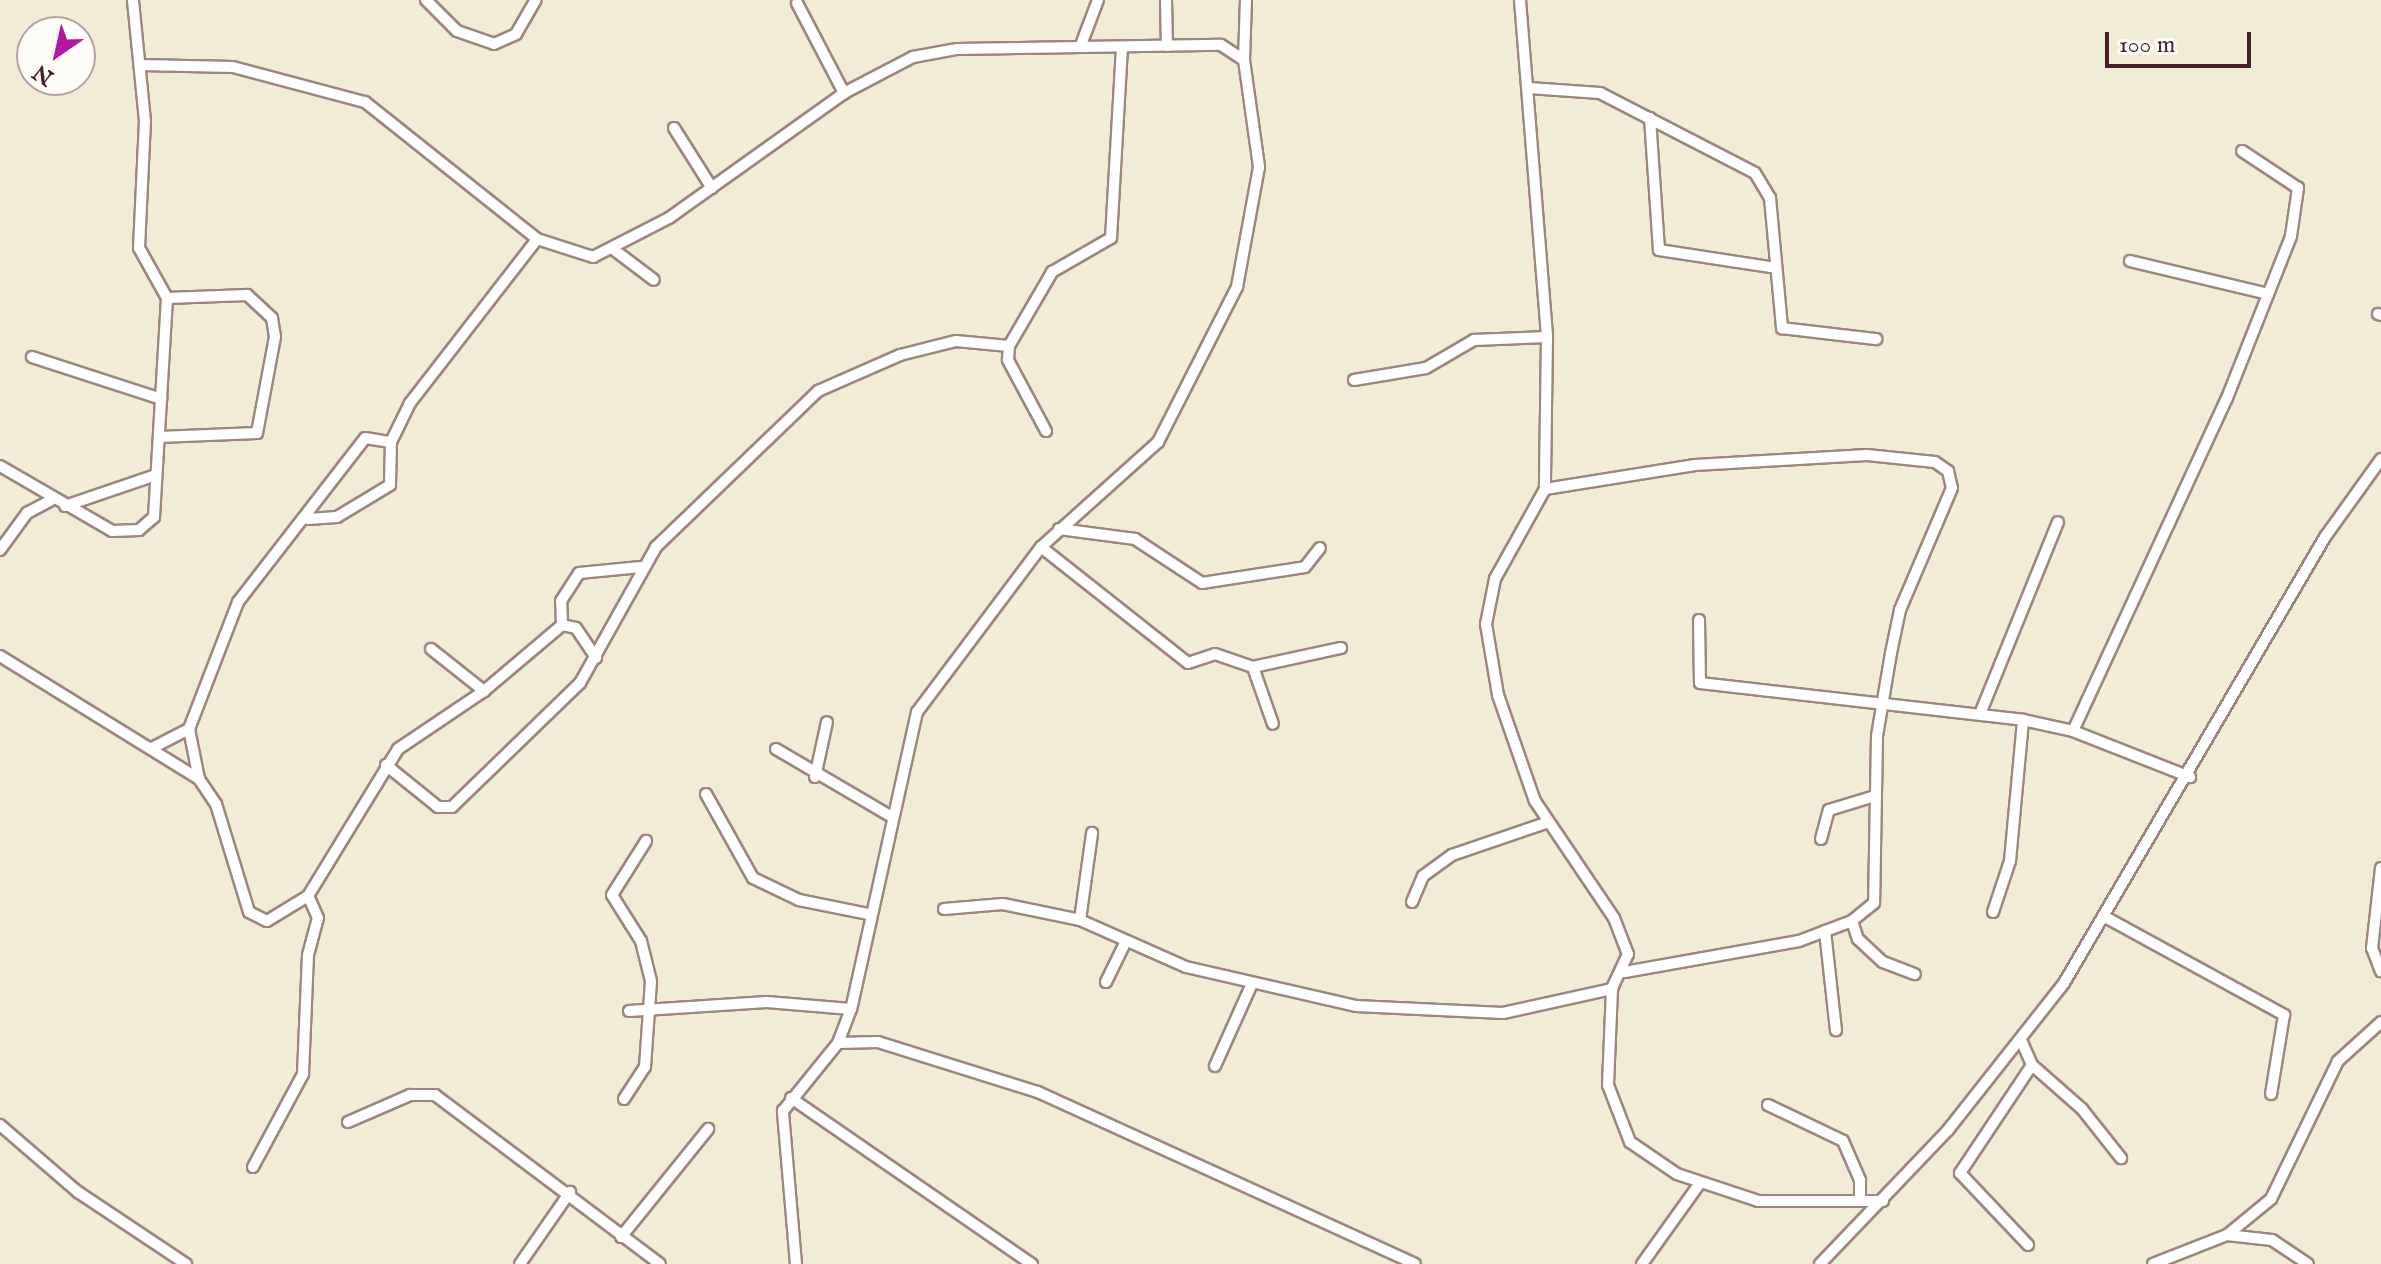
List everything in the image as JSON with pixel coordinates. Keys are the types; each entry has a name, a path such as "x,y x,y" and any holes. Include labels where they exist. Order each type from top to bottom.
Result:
{"street":[{"path":"0,466 51,500 112,531 139,530 154,517 167,298 139,248 141,65 133,0"},
{"path":"426,0 457,31 494,44 516,34 536,0"},
{"path":"1081,45 1098,0"},
{"path":"1166,0 1167,46"},
{"path":"796,1264 782,1115 791,1098 838,1043 851,1009 890,816 923,700 1041,547 1158,442 1237,287 1259,167 1244,60 1246,0"},
{"path":"1520,0 1547,337 1545,489 1495,579 1486,624 1511,739 1546,823 1614,918 1628,954 1625,972 1612,989 1608,1085 1622,1125 1640,1154 1700,1183 1758,1201 1883,1201"},
{"path":"797,3 844,93"},
{"path":"141,65 233,67 365,102 537,239 587,257 613,249 712,188 844,93 924,54 1081,45 1221,45 1244,60"},
{"path":"1046,431 1008,360 1009,346 1052,272 1111,238 1122,47"},
{"path":"1529,88 1590,90 1650,118 1761,178 1770,198 1780,324 1789,333 1876,339"},
{"path":"1650,118 1659,250 1776,268"},
{"path":"674,128 712,188"},
{"path":"2073,731 2291,236 2298,188 2242,151"},
{"path":"308,519 337,517 381,494 396,474 391,442 453,340 537,239"},
{"path":"613,249 654,280"},
{"path":"2130,261 2268,294"},
{"path":"159,437 257,433 275,337 272,318 247,295 167,298"},
{"path":"1354,380 1426,368 1486,337 1547,337"},
{"path":"386,765 449,809 560,708 596,658 641,567 692,508 818,391 900,355 956,341 1009,346"},
{"path":"32,357 161,399"},
{"path":"199,779 189,729 238,602 308,519 365,438 391,442"},
{"path":"1545,489 1716,462 1867,455 1935,462 1948,471 1952,488 1900,610 1882,701 1875,796 1878,890 1867,913 1825,931 1764,950 1625,972"},
{"path":"1820,1264 1883,1201 2021,1040 2107,918 2325,537 2381,459"},
{"path":"65,506 156,475"},
{"path":"0,550 27,513 51,500"},
{"path":"1980,714 2058,522"},
{"path":"1059,529 1135,539 1202,583 1305,567 1320,548"},
{"path":"1041,547 1183,661 1223,655 1253,667 1341,648"},
{"path":"562,625 561,601 579,573 641,567"},
{"path":"1699,620 1700,683 1882,701 2023,720 2073,731 2190,777"},
{"path":"562,625 576,628 596,658"},
{"path":"0,656 199,779 216,804 249,912 271,920 308,896 398,749 484,691 562,625"},
{"path":"431,649 484,691"},
{"path":"1253,667 1273,724"},
{"path":"1993,912 2010,861 2023,720"},
{"path":"815,777 827,722"},
{"path":"152,748 189,729"},
{"path":"776,749 815,777 890,816"},
{"path":"706,794 753,878 799,900 868,914"},
{"path":"1821,839 1829,810 1875,796"},
{"path":"1412,902 1423,876 1452,855 1546,823"},
{"path":"1080,920 1092,833"},
{"path":"624,1099 645,1067 651,1013 649,964 612,895 646,841"},
{"path":"2381,868 2372,948 2381,971"},
{"path":"253,1167 303,1074 308,955 318,918 308,896"},
{"path":"944,909 1003,904 1080,920 1125,943 1251,986 1356,1006 1489,1013 1612,989"},
{"path":"2107,918 2284,1015 2271,1094"},
{"path":"1852,921 1858,939 1883,962 1915,974"},
{"path":"1825,931 1836,1030"},
{"path":"1106,982 1125,943"},
{"path":"1215,1066 1251,986"},
{"path":"629,1011 651,1013 767,1002 851,1009"},
{"path":"2153,1264 2227,1235 2271,1199 2338,1061 2381,1022"},
{"path":"2021,1040 2032,1065 2082,1109 2121,1158"},
{"path":"838,1043 898,1045 1038,1092 1415,1264"},
{"path":"2028,1245 1960,1173 2032,1065"},
{"path":"348,1122 410,1095 435,1095 570,1192 621,1237 660,1264"},
{"path":"791,1098 1032,1264"},
{"path":"1768,1105 1843,1141 1860,1180 1860,1201"},
{"path":"0,1125 78,1192 186,1264"},
{"path":"621,1237 708,1129"},
{"path":"1642,1264 1700,1183"},
{"path":"520,1264 570,1192"},
{"path":"2227,1235 2272,1240 2308,1264"}]}
